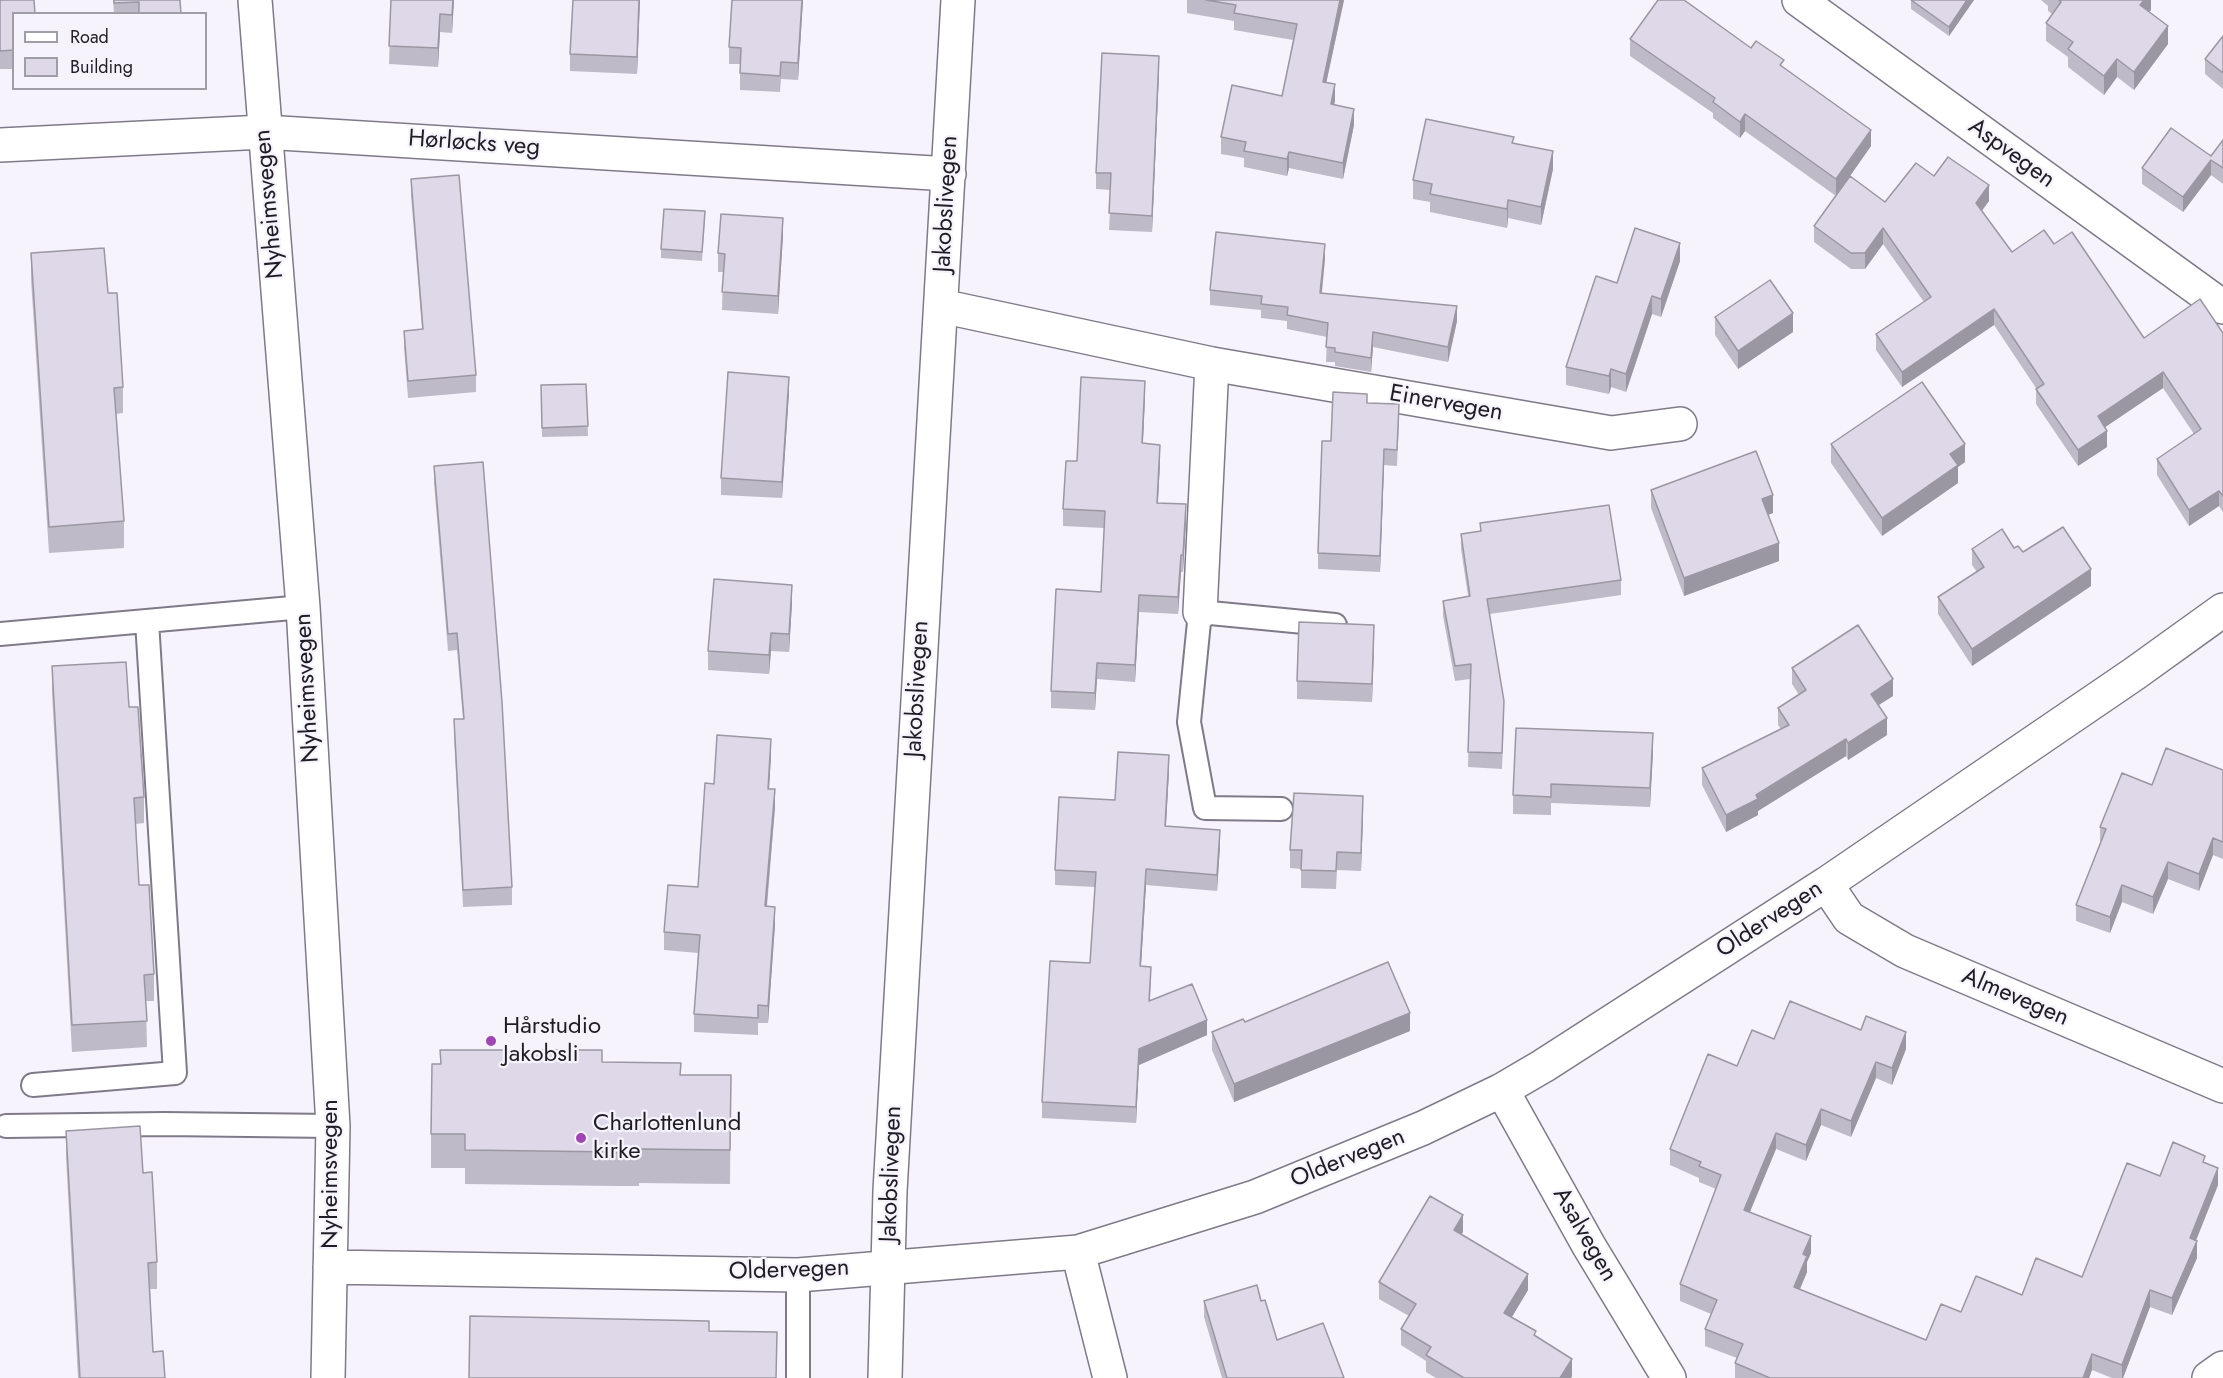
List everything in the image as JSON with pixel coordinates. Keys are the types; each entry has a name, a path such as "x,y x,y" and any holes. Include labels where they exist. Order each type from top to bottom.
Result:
{"street":[{"name":"Nyheimsvegen","path":"255,0 303,607 333,1126 328,1378"},
{"name":"Jakobslivegen","path":"885,1378 890,1179 958,0"},
{"name":"Aspvegen","path":"1799,0 2223,307"},
{"name":"Hørløcks veg","path":"0,145 264,132 949,174"},
{"name":"Einervegen","path":"941,306 1212,364 1611,433 1680,424"},
{"path":"1200,612 1212,364"},
{"name":"Oldervegen","path":"330,1267 798,1275 1078,1252 1255,1197 1423,1128 1502,1090 1826,884 2134,674 2223,610"},
{"name":"Almevegen","path":"1826,884 1849,918 1905,951 2223,1086"},
{"name":"Asalvegen","path":"1502,1090 1589,1246 1669,1378"},
{"path":"1078,1252 1110,1378"},
{"path":"2209,1378 2223,1368"}],"lane":[{"path":"0,634 303,607"},
{"path":"1281,809 1205,808 1189,722 1200,612 1343,625"},
{"path":"33,1085 175,1073 147,621"},
{"path":"6,1126 164,1124 333,1126"},
{"path":"798,1275 798,1378"}],"building":[{"path":"0,0 34,0 35,12 12,12 12,50 0,51"},
{"path":"114,0 180,0 181,12 139,12 139,2 114,3"},
{"path":"391,0 453,0 452,15 440,14 438,48 389,46"},
{"path":"573,0 639,0 637,57 570,54"},
{"path":"732,0 802,0 798,63 781,62 780,76 740,73 741,48 729,47"},
{"path":"1206,0 1340,0 1323,82 1335,84 1331,104 1354,109 1343,163 1289,152 1287,159 1244,151 1246,142 1221,137 1232,85 1282,96 1297,24 1234,13 1236,5"},
{"path":"1658,0 1684,0 1751,48 1756,41 1784,60 1780,65 1871,130 1836,179 1745,114 1740,122 1713,102 1715,98 1630,39"},
{"path":"1911,0 1967,0 1949,27"},
{"path":"2059,0 2144,0 2140,5 2168,26 2134,72 2117,59 2104,76 2068,49 2073,42 2046,23 2061,2"},
{"path":"2223,36 2223,73 2205,59"},
{"path":"1102,53 1159,56 1152,216 1109,213 1111,173 1096,173"},
{"path":"1426,119 1514,137 1512,143 1553,151 1541,207 1508,200 1507,209 1430,194 1432,184 1413,180"},
{"path":"2171,128 2211,156 2223,140 2223,168 2211,160 2183,197 2142,168"},
{"path":"1948,157 1989,185 1976,203 2012,252 2044,230 2054,244 2072,232 2144,338 2200,299 2223,333 2223,496 2219,491 2189,510 2157,459 2201,429 2163,372 2098,416 2107,431 2078,450 2036,389 2044,384 1994,309 1902,372 1876,334 1931,297 1883,228 1865,253 1851,253 1814,226 1850,176 1885,202 1916,163 1934,176"},
{"path":"459,175 476,375 408,381 404,331 423,329 411,179"},
{"path":"664,209 705,211 702,252 661,249"},
{"path":"721,214 783,218 778,296 722,292 725,254 718,253"},
{"path":"1635,228 1680,243 1661,299 1652,296 1626,374 1611,369 1609,376 1566,367 1596,276 1617,283"},
{"path":"1216,232 1325,244 1320,293 1457,306 1448,347 1373,332 1371,358 1335,352 1335,348 1326,347 1328,323 1287,315 1288,307 1261,304 1262,296 1210,290"},
{"path":"104,248 108,293 117,293 123,387 114,388 124,521 49,527 31,253"},
{"path":"1770,280 1793,313 1738,351 1715,317"},
{"path":"728,372 789,377 782,482 721,478"},
{"path":"1081,377 1145,381 1142,443 1160,445 1157,503 1186,504 1178,597 1139,595 1135,665 1097,663 1095,693 1051,691 1056,589 1101,592 1105,511 1063,509 1066,461 1077,461"},
{"path":"1922,382 1965,444 1950,454 1958,465 1882,518 1831,444"},
{"path":"586,384 588,426 542,428 541,385"},
{"path":"1333,392 1367,394 1367,403 1399,404 1397,450 1384,449 1380,556 1318,553 1322,441 1331,441"},
{"path":"1756,451 1773,495 1762,499 1779,543 1684,578 1651,490"},
{"path":"483,462 502,702 512,887 463,890 454,719 464,719 457,633 448,634 434,466"},
{"path":"1609,505 1621,580 1487,599 1504,701 1502,753 1468,752 1471,664 1455,666 1443,601 1470,596 1461,534 1481,531 1480,523"},
{"path":"2063,527 2091,569 1972,649 1938,597 1984,567 1972,549 2002,529 2014,548 2018,546 2023,552"},
{"path":"714,579 792,585 789,634 771,633 769,655 708,651"},
{"path":"1299,622 1374,625 1372,684 1297,681"},
{"path":"1858,625 1893,679 1871,694 1887,718 1848,743 1846,739 1756,795 1758,799 1726,815 1702,768 1789,725 1778,708 1806,690 1792,668"},
{"path":"126,662 129,707 138,707 144,797 134,798 139,885 149,885 154,974 144,975 147,1021 72,1025 52,666"},
{"path":"1516,728 1653,733 1650,788 1551,784 1551,797 1513,795"},
{"path":"717,735 771,739 768,789 775,789 765,906 775,907 768,1006 758,1005 758,1018 694,1014 700,935 664,932 668,885 698,887 705,783 714,784"},
{"path":"2166,748 2223,770 2223,842 2213,838 2199,874 2168,862 2153,897 2122,885 2110,917 2076,905 2106,829 2100,827 2122,773 2152,785"},
{"path":"1118,752 1169,755 1165,826 1220,830 1217,875 1146,869 1140,966 1151,967 1149,1001 1192,984 1207,1020 1139,1049 1136,1107 1042,1102 1050,961 1090,963 1096,872 1055,870 1059,797 1115,800"},
{"path":"1294,793 1363,796 1361,853 1337,852 1336,871 1301,870 1302,850 1290,850"},
{"path":"1388,962 1410,1013 1234,1084 1212,1032 1243,1019 1245,1022"},
{"path":"1790,1001 1861,1030 1866,1016 1906,1032 1892,1068 1876,1062 1851,1121 1821,1109 1806,1145 1776,1133 1744,1210 1811,1236 1803,1254 1807,1256 1794,1287 1926,1340 1941,1304 1961,1312 1976,1276 2022,1295 2036,1258 2082,1277 2127,1163 2160,1176 2173,1142 2205,1156 2203,1162 2218,1168 2190,1238 2197,1241 2172,1298 2150,1290 2122,1365 2092,1354 2083,1378 1770,1378 1735,1363 1743,1344 1705,1329 1717,1300 1680,1284 1721,1175 1699,1166 1701,1162 1670,1149 1708,1054 1737,1066 1752,1030 1774,1039"},
{"name":"Charlottenlund kirke","path":"440,1050 602,1050 602,1062 681,1063 680,1075 731,1075 730,1150 639,1149 639,1152 616,1152 465,1150 465,1134 431,1134 432,1064 441,1064"},
{"path":"140,1126 143,1173 152,1172 157,1262 148,1263 153,1352 163,1351 165,1378 80,1378 66,1131"},
{"path":"1430,1196 1463,1215 1454,1230 1528,1274 1504,1313 1536,1331 1534,1335 1572,1359 1560,1378 1464,1378 1426,1355 1431,1347 1401,1329 1416,1304 1379,1282"},
{"path":"1257,1285 1261,1301 1265,1300 1277,1340 1323,1323 1344,1378 1227,1378 1204,1301"},
{"path":"470,1316 709,1321 709,1331 777,1332 776,1378 469,1378"}],"place":[{"name":"Hårstudio Jakobsli","path":"491,1041"},
{"name":"Charlottenlund kirke","path":"581,1138"}]}
